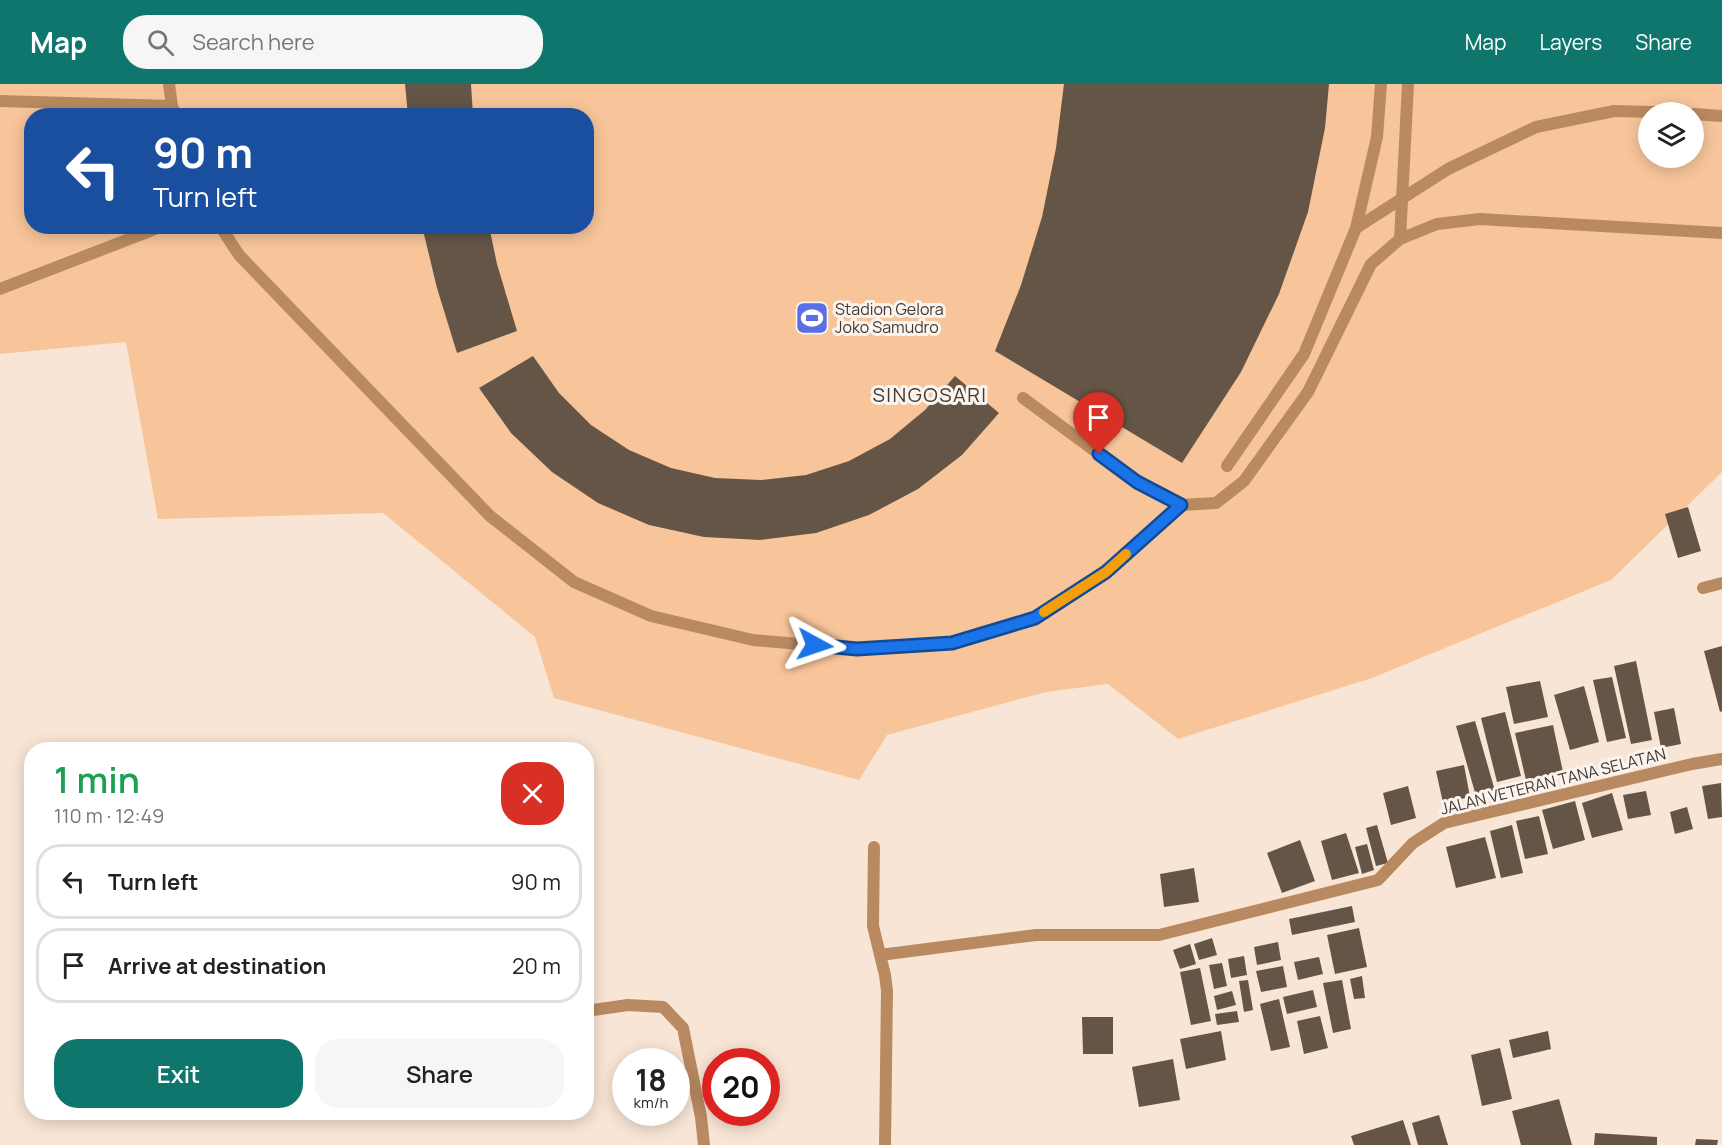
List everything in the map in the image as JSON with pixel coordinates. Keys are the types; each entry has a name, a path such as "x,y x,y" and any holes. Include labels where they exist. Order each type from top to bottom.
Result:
{"street":[{"path":"170,84 174,108"},
{"path":"1227,466 1304,354 1356,228 1377,137 1381,84"},
{"path":"1400,239 1408,84"},
{"path":"0,101 122,108"},
{"path":"1356,228 1448,169 1536,127 1614,111 1638,112"},
{"path":"1704,115 1722,116"},
{"path":"1023,398 1137,482 1181,505 1216,503 1244,481 1308,392 1371,264 1400,239 1437,224 1480,219 1722,233"},
{"path":"0,290 143,234"},
{"path":"225,234 239,255 490,516 574,582 651,616 753,640 857,649 952,643 1035,618 1106,572 1181,505"},
{"path":"1703,588 1722,583"},
{"name":"JALAN VETERAN TANA SELATAN","path":"880,955 1036,935 1159,935 1378,880 1413,843 1444,823 1692,764 1722,759"},
{"path":"874,847 873,926 885,975 887,1002 885,1145"},
{"path":"594,1010 628,1005 663,1007 682,1028 701,1117 704,1145"}],"shaded area":[{"path":"0,84 1722,84 1722,472 1611,580 1372,678 1178,739 1108,684 1046,692 887,735 859,780 554,698 535,637 383,513 158,519 126,342 0,354"}],"building":[{"path":"405,84 471,84 472,108 407,108"},
{"path":"1064,84 1329,84 1325,128 1308,212 1279,294 1241,372 1182,463 995,351 1021,285 1042,217 1056,148"},
{"path":"424,234 491,234 517,331 457,353 437,288"},
{"path":"533,356 559,393 591,425 629,450 671,468 715,478 761,480 806,475 849,461 890,439 925,410 955,376 999,413 962,455 918,489 869,515 816,533 760,540 704,537 649,525 598,503 552,472 511,433 479,388"},
{"path":"1688,507 1701,551 1678,558 1665,514"},
{"path":"1722,646 1722,711 1720,712 1704,651"},
{"path":"1636,661 1652,740 1631,744 1614,666"},
{"path":"1612,677 1626,738 1607,742 1593,680"},
{"path":"1540,681 1548,717 1514,724 1506,687"},
{"path":"1584,686 1599,742 1570,750 1554,695"},
{"path":"1674,708 1681,744 1661,748 1654,712"},
{"path":"1505,712 1521,776 1497,782 1481,718"},
{"path":"1475,721 1495,791 1476,796 1456,726"},
{"path":"1553,725 1563,772 1526,780 1515,733"},
{"path":"1464,765 1470,797 1443,803 1436,771"},
{"path":"1721,783 1722,817 1708,819 1702,786"},
{"path":"1408,786 1416,818 1391,825 1383,793"},
{"path":"1646,791 1651,815 1628,819 1623,795"},
{"path":"1612,793 1623,830 1592,838 1582,803"},
{"path":"1575,801 1585,840 1553,849 1542,810"},
{"path":"1687,807 1693,829 1675,834 1670,812"},
{"path":"1539,816 1548,854 1525,859 1516,821"},
{"path":"1377,825 1388,863 1376,866 1366,828"},
{"path":"1512,825 1523,873 1501,878 1490,831"},
{"path":"1346,833 1359,873 1332,880 1321,841"},
{"path":"1485,837 1496,878 1456,888 1446,847"},
{"path":"1300,840 1315,881 1282,893 1267,853"},
{"path":"1367,844 1374,870 1362,874 1355,847"},
{"path":"1194,868 1199,902 1164,907 1160,874"},
{"path":"1352,906 1355,922 1292,935 1289,919"},
{"path":"1359,928 1367,967 1335,974 1327,935"},
{"path":"1212,938 1217,955 1199,960 1194,944"},
{"path":"1278,942 1281,960 1257,965 1254,947"},
{"path":"1190,944 1196,964 1180,969 1173,950"},
{"path":"1244,956 1247,975 1231,978 1228,959"},
{"path":"1319,957 1323,974 1298,980 1294,962"},
{"path":"1222,963 1227,986 1214,989 1209,965"},
{"path":"1283,966 1287,987 1261,992 1256,971"},
{"path":"1200,968 1211,1021 1191,1025 1180,972"},
{"path":"1362,976 1365,998 1354,999 1350,979"},
{"path":"1248,980 1253,1010 1244,1012 1239,981"},
{"path":"1342,980 1351,1029 1333,1033 1323,983"},
{"path":"1313,990 1317,1007 1287,1014 1283,997"},
{"path":"1232,991 1236,1005 1217,1010 1214,996"},
{"path":"1279,999 1290,1047 1271,1051 1260,1004"},
{"path":"1237,1011 1239,1022 1217,1025 1215,1014"},
{"path":"1320,1016 1328,1048 1304,1054 1297,1021"},
{"path":"1082,1017 1113,1017 1113,1054 1083,1054"},
{"path":"1221,1031 1226,1060 1186,1069 1180,1039"},
{"path":"1548,1031 1551,1049 1513,1058 1509,1040"},
{"path":"1500,1048 1512,1099 1482,1106 1471,1055"},
{"path":"1173,1059 1180,1100 1139,1107 1132,1067"},
{"path":"1559,1099 1572,1145 1521,1145 1512,1111"},
{"path":"1439,1115 1448,1145 1418,1145 1412,1123"},
{"path":"1403,1120 1411,1145 1354,1145 1351,1136"},
{"path":"1595,1133 1657,1137 1657,1145 1594,1145"},
{"path":"1696,1139 1718,1140 1717,1145 1695,1145"}],"slow traffic":[{"path":"1044,612 1106,572 1126,554"}],"place":[{"name":"Stadion Gelora Joko Samudro","path":"812,318"}],"district":[{"name":"SINGOSARI","path":"930,394"}],"route":[{"path":"815,645 857,649 952,643 1035,618 1106,572 1181,505 1137,482 1099,454"}]}
